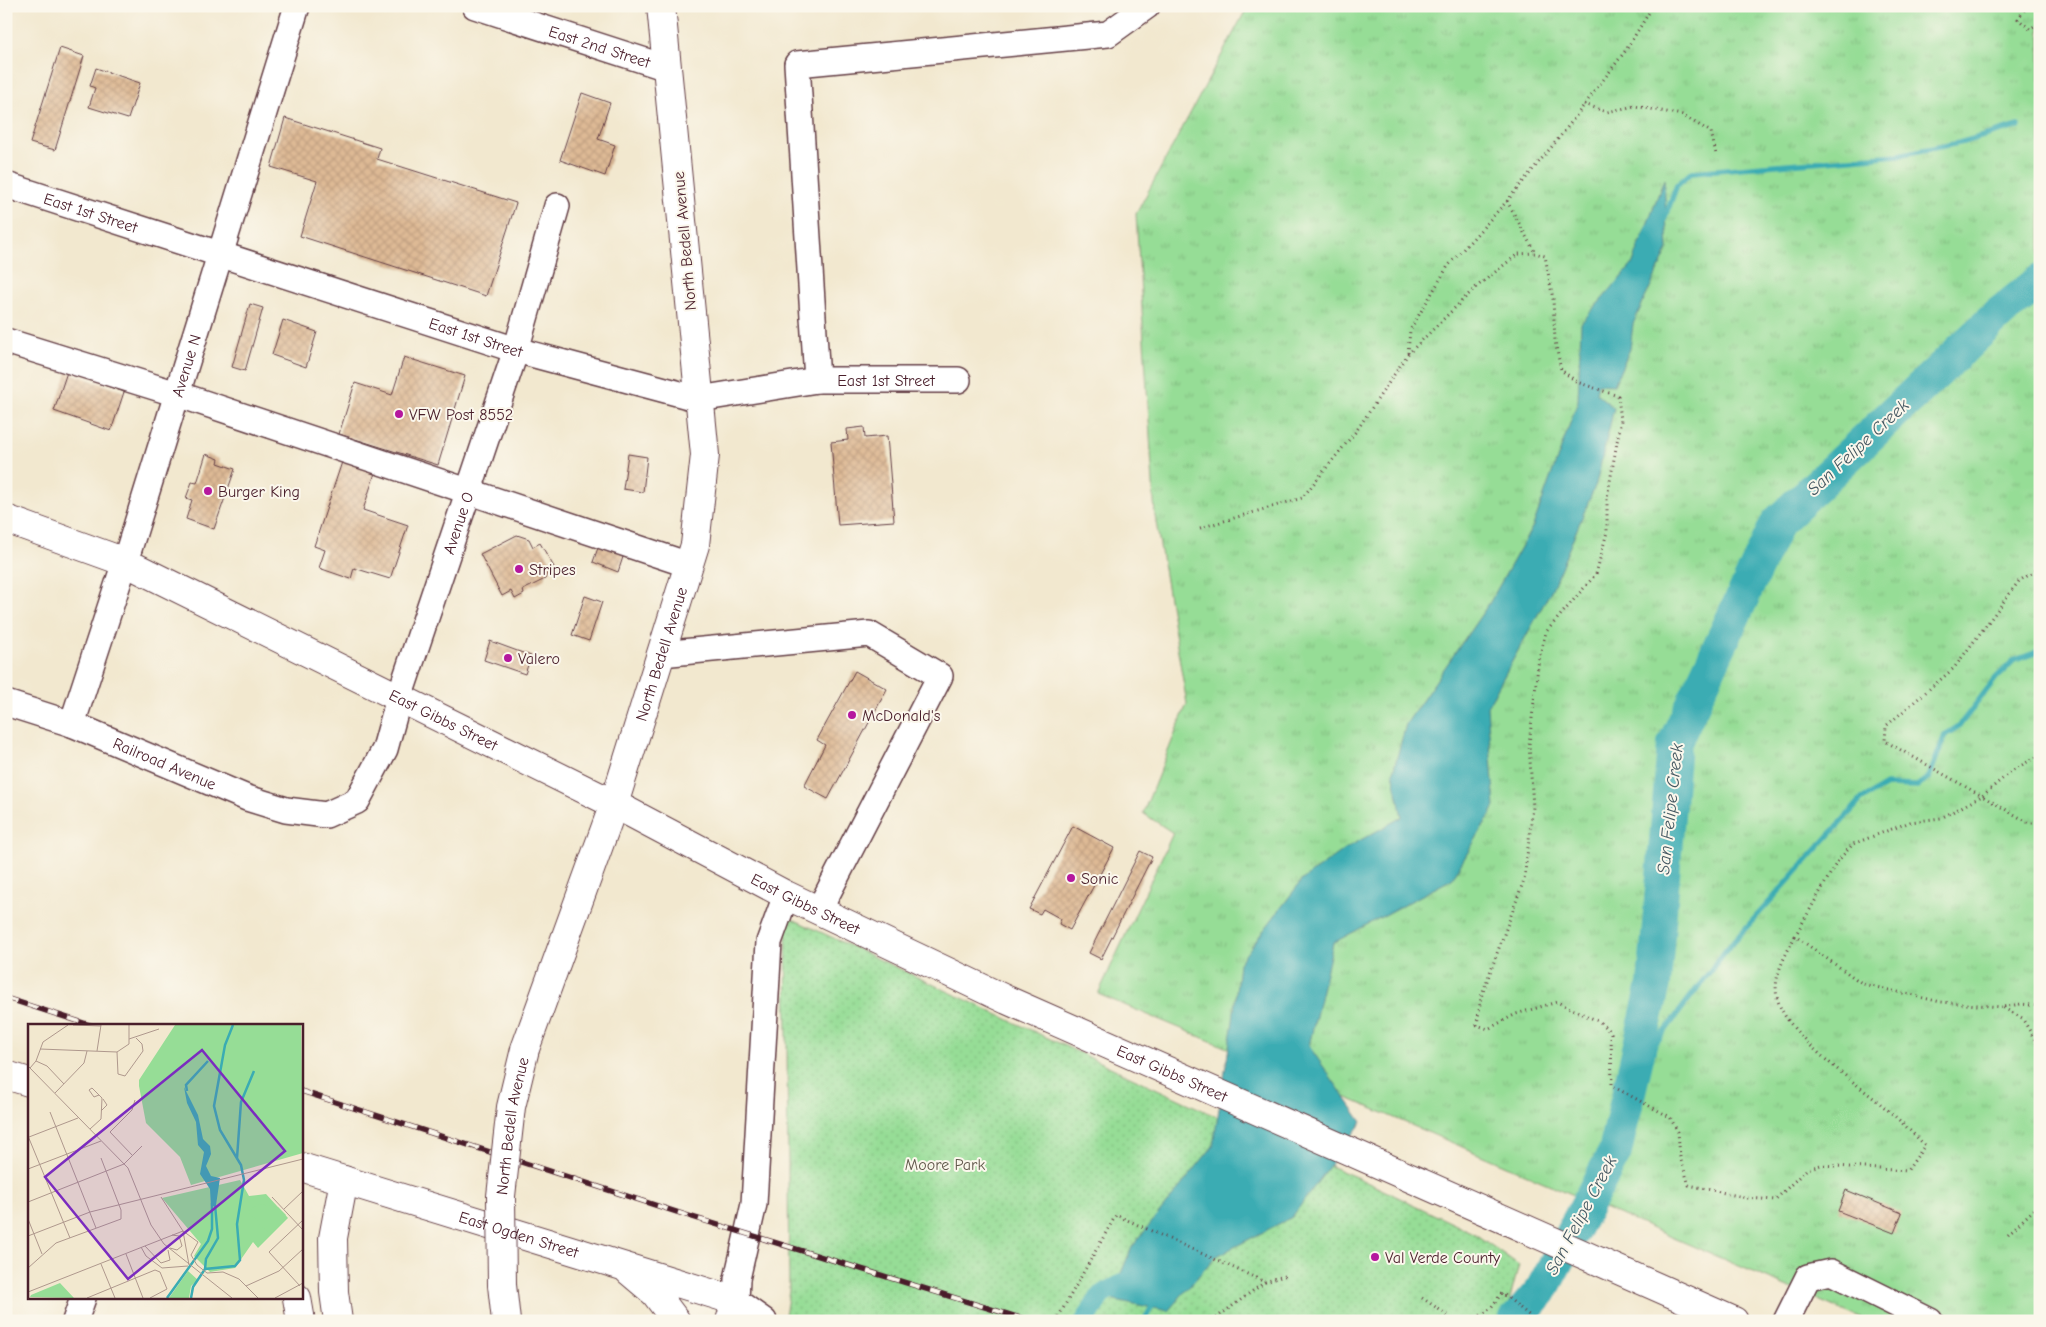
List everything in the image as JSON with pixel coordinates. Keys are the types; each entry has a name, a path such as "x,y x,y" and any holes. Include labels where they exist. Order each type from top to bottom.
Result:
{"main road":[{"name":"North Bedell Avenue","path":"506,1321 502,1285 501,1196 511,1107 524,1049 614,804 695,545 705,455 661,6"},
{"name":"East Gibbs Street","path":"6,519 125,562 614,804 786,895 1007,1000 1734,1321"},
{"path":"6,1075 28,1082"},
{"name":"East Ogden Street","path":"303,1174 344,1180 623,1265 733,1311"},
{"path":"338,1321 334,1292 333,1238 344,1180"},
{"path":"623,1265 655,1293 676,1321"},
{"path":"297,1300 301,1321"}],"street":[{"name":"Avenue N","path":"72,724 125,562 297,6"},
{"name":"East 2nd Street","path":"475,6 667,68"},
{"path":"817,380 797,64 1108,34 1147,6"},
{"name":"East 1st Street","path":"6,185 516,350 699,399 817,380 958,380"},
{"name":"Avenue O","path":"326,815 357,801 385,749 399,698 516,350 557,206"},
{"path":"6,341 177,394 689,565"},
{"path":"661,654 869,634 940,676 818,910"},
{"name":"Railroad Avenue","path":"6,704 72,724 247,798 286,810 326,815"},
{"path":"764,1321 733,1311 737,1279 754,1204 768,942 786,895"},
{"path":"1786,1321 1808,1277 1831,1272 1930,1321"},
{"path":"75,1321 82,1300"}],"path":[{"path":"1408,354 1410,330 1448,266 1506,201 1584,104 1626,50 1653,6"},
{"path":"2028,6 2018,19 2030,29 2040,22"},
{"path":"1584,104 1607,112 1636,106 1682,115 1711,132 1716,154"},
{"path":"1506,201 1535,253"},
{"path":"1200,528 1302,498 1357,430 1408,354 1482,282 1518,254 1535,253 1546,256 1553,299 1555,341 1561,370 1577,382 1618,396 1621,420 1607,498 1607,532 1596,574 1546,632 1539,658 1529,744 1533,806 1524,880 1481,997 1477,1025 1488,1029 1516,1014 1557,1002 1600,1022 1610,1033 1612,1086 1670,1117 1678,1132 1680,1156 1689,1185 1748,1198 1775,1200 1807,1169 1822,1165 1907,1171 1925,1145 1884,1106 1826,1061 1789,1020 1778,1001 1777,974 1794,936 1837,862 1852,844 1910,822 1941,818 1982,796 2013,770 2040,755"},
{"path":"2040,568 2019,582 1954,668 1886,726 1884,741 2030,823 2040,823"},
{"path":"1794,936 1863,984 1941,1002 2002,1007 2021,1004 2040,1006"},
{"path":"2002,1007 2022,1018 2040,1048"},
{"path":"2008,1234 2040,1204"},
{"path":"1056,1321 1116,1215 1266,1282"},
{"path":"1212,1321 1266,1282 1287,1275"},
{"path":"1472,1321 1490,1309 1502,1293 1536,1321"},
{"path":"1422,1298 1449,1316 1442,1321"}],"green space":[{"path":"1248,6 2040,6 2040,1321 1867,1321 1383,1113 1098,994 1173,833 1143,813 1187,704 1155,516 1136,214"},
{"name":"Moore Park","path":"786,916 1239,1127 1358,1178 1475,1234 1519,1265 1504,1321 784,1321 789,1291"}],"water":[{"path":"1664,179 1668,249 1633,324 1630,349 1614,385 1598,384 1596,393 1614,408 1596,484 1552,589 1487,707 1495,807 1452,879 1333,943 1309,1046 1362,1122 1292,1217 1215,1257 1168,1311 1110,1299 1132,1247 1213,1146 1233,1021 1239,963 1302,880 1348,847 1402,817 1393,772 1406,724 1490,602 1533,526 1578,401 1581,323 1632,265"}],"building":[{"path":"60,48 84,56 55,150 30,143"},
{"path":"96,68 140,83 128,119 89,107 95,88 90,86"},
{"path":"582,93 610,103 598,139 615,145 605,176 560,160"},
{"path":"285,118 380,148 377,159 516,203 486,296 300,236 317,181 271,167"},
{"path":"250,304 263,308 245,371 232,367"},
{"path":"283,320 317,332 306,367 272,355"},
{"name":"VFW Post 8552","path":"404,357 465,376 438,465 339,434 355,383 392,395"},
{"path":"67,372 124,392 111,431 54,411"},
{"path":"864,427 865,438 887,436 894,521 838,525 831,442 848,440 847,429"},
{"name":"Burger King","path":"206,454 219,459 218,463 235,469 214,529 186,519 192,500 186,498 192,482 197,483"},
{"path":"628,454 647,457 643,492 623,489"},
{"path":"343,459 376,470 363,510 408,525 390,579 354,568 351,579 319,568 325,550 314,546"},
{"name":"Stripes","path":"517,535 529,539 533,547 540,543 554,567 547,571 545,579 523,590 524,594 515,599 511,591 502,596 480,554"},
{"path":"599,545 624,554 618,572 593,562"},
{"name":"Valero","path":"585,596 602,602 589,641 572,635"},
{"name":"Valero","path":"490,641 531,656 525,674 484,660"},
{"name":"McDonald's","path":"855,671 887,689 828,799 804,786 825,745 817,740"},
{"name":"Sonic","path":"1073,826 1114,848 1070,930 1059,924 1061,919 1043,909 1040,914 1029,909"},
{"path":"1140,851 1152,857 1101,959 1089,953"},
{"path":"1846,1190 1902,1213 1894,1233 1838,1211"}],"waterway":[{"path":"1664,220 1677,185 1692,172 1898,155 1959,143 2019,126"},
{"name":"San Felipe Creek","path":"1515,1321 1541,1291 1615,1152 1654,984 1674,744 1777,523 2000,313 2040,281"},
{"path":"1634,1072 1726,950 1862,799 1886,785 1917,786 1929,777 1945,735 1959,726 1996,678 2013,661 2040,651"},
{"path":"1085,1321 1101,1295 1139,1275"},
{"path":"1144,1321 1155,1301"}],"railway":[{"path":"6,998 87,1024"},
{"path":"302,1091 689,1216 1030,1321"}],"place":[{"name":"VFW Post 8552","path":"399,414"},
{"name":"Burger King","path":"208,491"},
{"name":"Stripes","path":"519,569"},
{"name":"Valero","path":"508,658"},
{"name":"McDonald's","path":"852,715"},
{"name":"Sonic","path":"1071,878"},
{"name":"Val Verde County","path":"1375,1257"}]}
